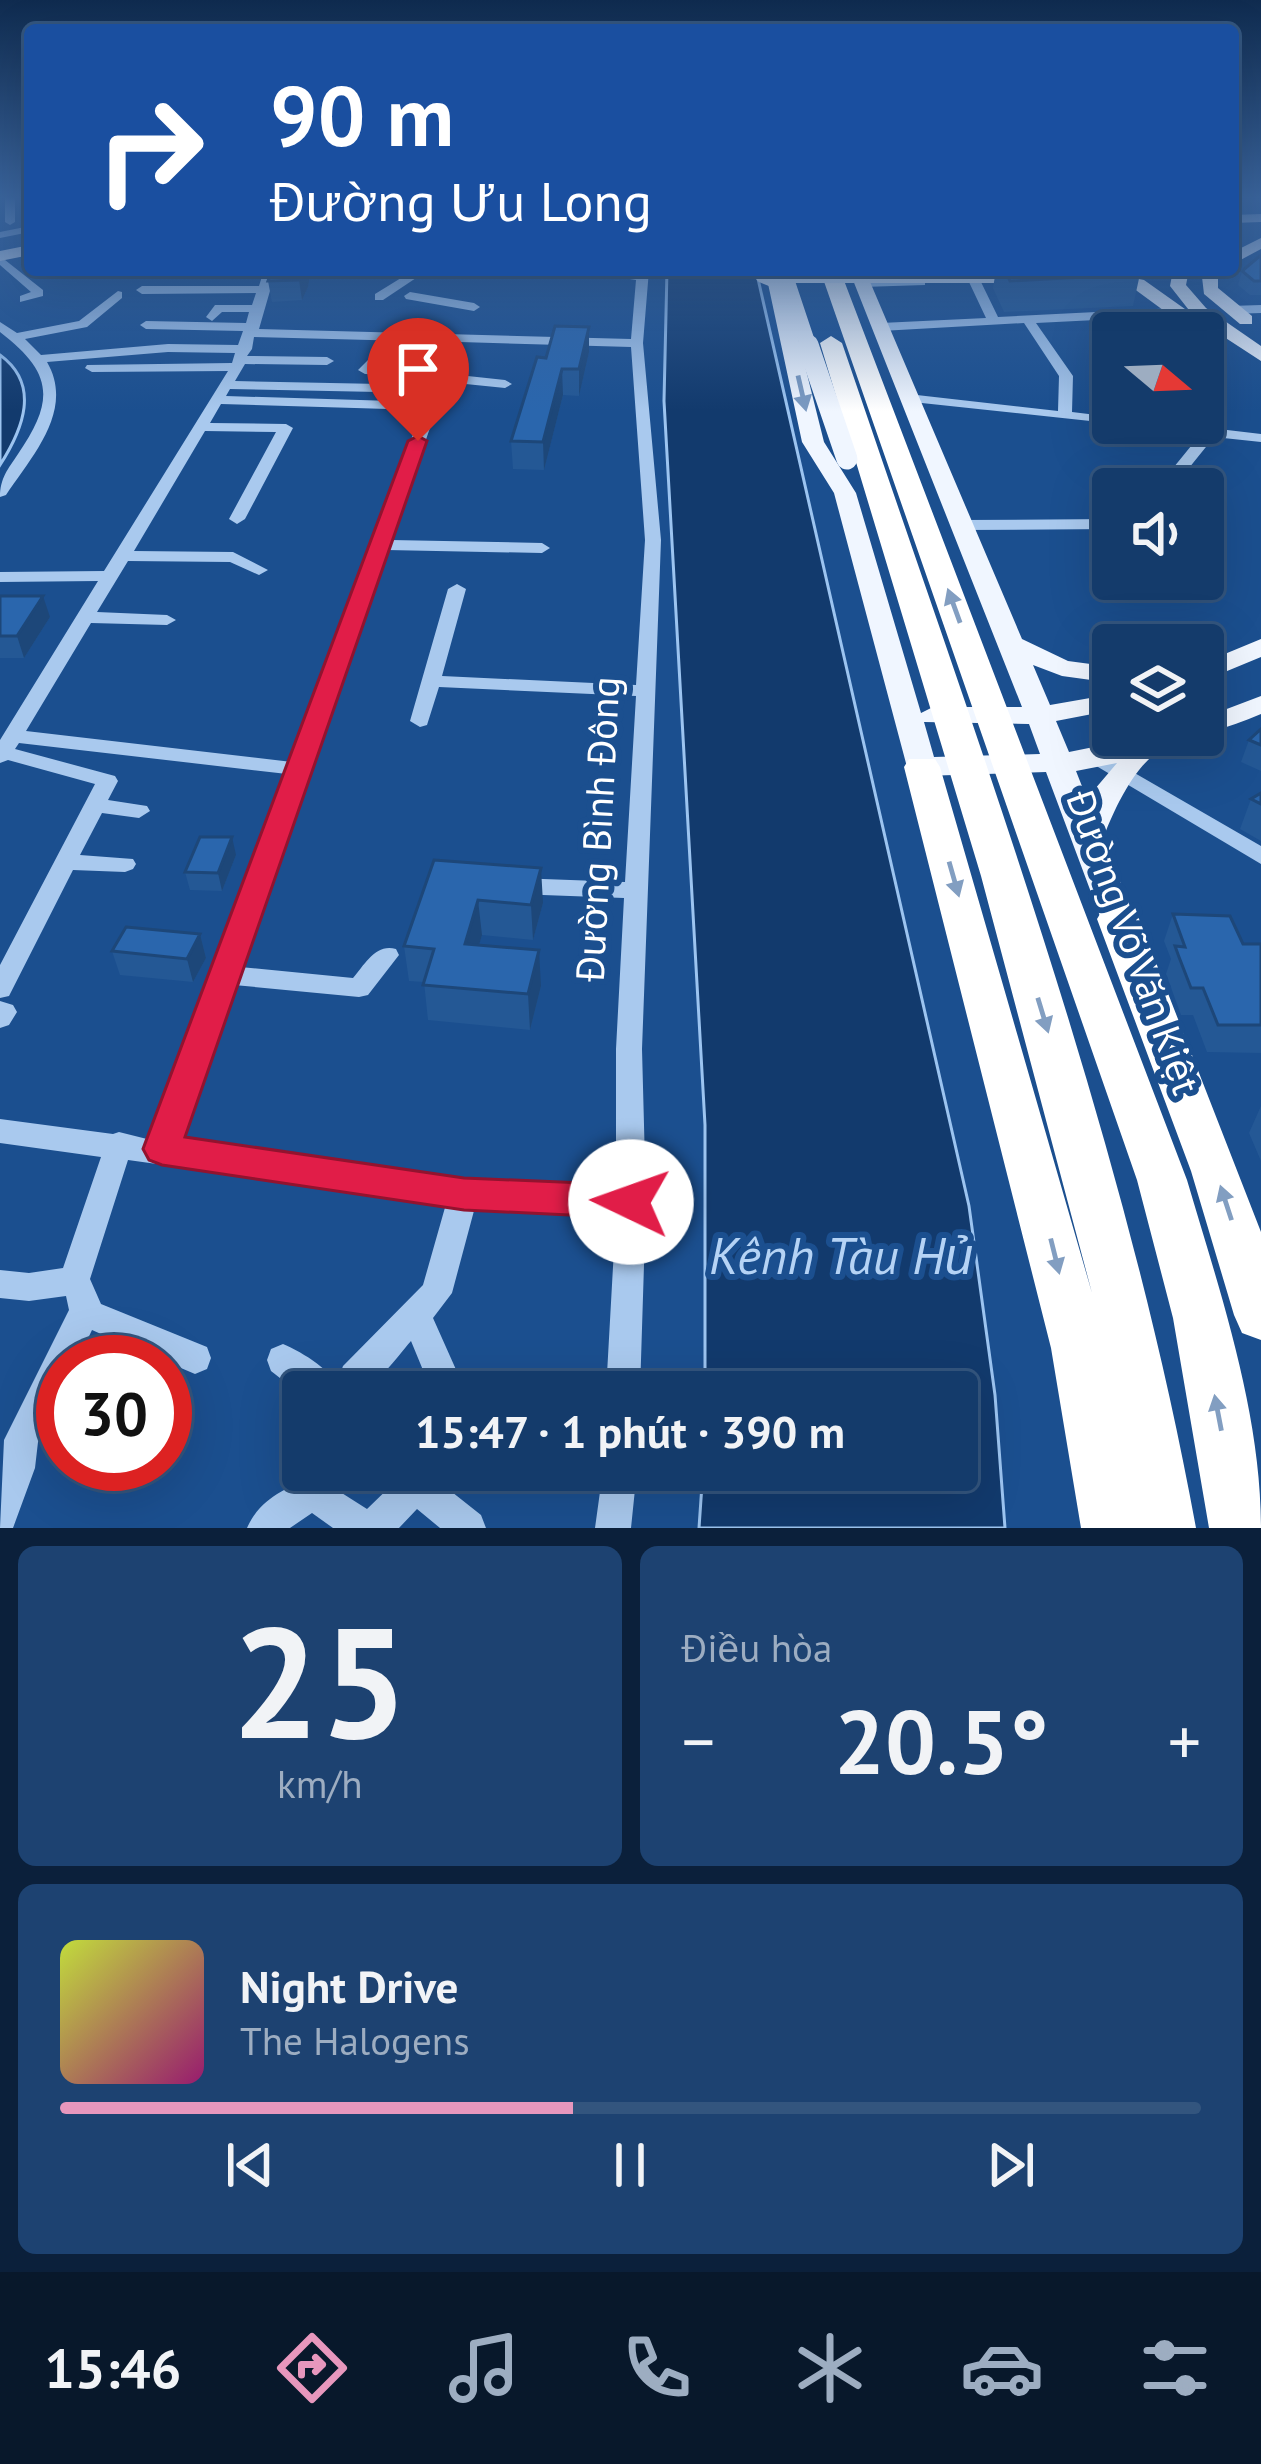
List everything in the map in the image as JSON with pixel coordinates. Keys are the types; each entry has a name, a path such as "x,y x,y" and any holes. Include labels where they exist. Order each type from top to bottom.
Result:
{"highway":[{"name":"Đường Võ Văn Kiệt","path":"810,276 985,749 1162,1180 1200,1318 1240,1528"},
{"name":"Đường Võ Văn Kiệt","path":"832,276 976,666 1008,1066 1079,1350 1108,1485 1112,1528"},
{"name":"Đường Võ Văn Kiệt","path":"985,749 1150,1426 1165,1528"},
{"name":"Đường Võ Văn Kiệt","path":"1118,919 1257,1291"}],"main road":[{"name":"Đường Võ Văn Kiệt","path":"769,276 813,442 845,493 909,717 985,749 1087,839 1118,919"},
{"path":"773,276 788,285 847,459 845,493"},
{"path":"1179,276 1180,291 1227,320 1261,355"},
{"path":"1211,276 1210,290 1227,320"},
{"name":"Đường Võ Văn Kiệt","path":"859,277 1034,700 985,749"},
{"path":"1086,278 1128,280 1169,307 1261,329"},
{"path":"1012,644 1062,668 1092,672"},
{"path":"1224,664 1261,647"},
{"path":"976,666 1034,700 1092,700"},
{"path":"985,749 1034,700"},
{"path":"1224,720 1261,704"},
{"path":"909,717 985,749 1111,766 1129,756"},
{"path":"1087,839 1111,766"}],"street":[{"path":"12,268 40,292 23,299"},
{"path":"6,748 223,392 246,347 267,276"},
{"path":"379,297 412,276"},
{"name":"Đường Bình Đông","path":"624,1371 631,1202 629,1049 653,540 637,343 645,276"},
{"path":"859,277 1042,281"},
{"path":"974,282 994,322"},
{"path":"142,290 264,289"},
{"path":"16,337 83,326 118,295"},
{"path":"410,296 473,307"},
{"path":"411,325 439,301"},
{"path":"881,327 1169,307"},
{"path":"212,317 219,308 259,309"},
{"path":"1227,320 1261,309"},
{"path":"1028,320 1066,376 1064,416"},
{"path":"146,325 326,361"},
{"path":"92,368 411,325 455,339 637,343"},
{"path":"0,326 40,358 53,388 49,418 0,492"},
{"path":"162,1149 455,339"},
{"path":"40,358 246,347"},
{"path":"371,359 365,370 437,386"},
{"path":"223,392 505,384"},
{"path":"223,392 352,404 437,386"},
{"path":"352,404 363,387"},
{"path":"908,398 1092,419"},
{"path":"202,427 286,428 237,519"},
{"path":"1224,434 1261,438"},
{"path":"1181,468 1200,444"},
{"path":"962,525 1092,524"},
{"path":"380,545 542,548"},
{"path":"125,556 233,557 259,570"},
{"path":"0,577 112,576"},
{"path":"420,721 457,590"},
{"path":"87,617 166,620"},
{"path":"431,681 649,691"},
{"path":"6,748 299,769"},
{"path":"0,988 107,781 6,748"},
{"path":"1111,766 1261,856"},
{"path":"94,805 139,811"},
{"path":"64,862 125,864"},
{"path":"481,884 635,890"},
{"path":"224,975 359,988 387,955"},
{"path":"0,1131 162,1149 464,1194 631,1202"},
{"path":"0,1516 18,1468 21,1440 79,1297 119,1144"},
{"path":"354,1371 436,1294 464,1194"},
{"path":"0,1284 79,1297 196,1358"},
{"path":"416,1314 440,1371"},
{"path":"284,1360 310,1371"},
{"path":"374,1528 405,1491"},
{"path":"430,1491 468,1528"},
{"path":"613,1528 617,1491"},
{"path":"265,1528 284,1508 315,1494 363,1528"}],"water":[{"name":"Kênh Tàu Hủ","path":"667,276 757,276 969,1206 995,1395 1005,1528 699,1528 702,1491 978,1491 978,1371 705,1371 705,1125 664,401"},
{"path":"0,355 21,380 24,408 0,465"}],"building":[{"path":"1261,268 1261,281 1254,281 1242,271"},
{"path":"270,276 301,276 299,280 268,281"},
{"path":"1008,276 1103,276 1010,281"},
{"path":"555,326 589,327 579,369 562,369 543,442 511,441 537,357 546,358"},
{"path":"0,596 43,596 17,636 0,636"},
{"path":"1261,729 1261,745 1249,740"},
{"path":"200,837 232,837 218,873 185,872"},
{"path":"434,860 541,868 531,905 478,900 465,944 539,950 528,994 423,985 434,949 404,946"},
{"path":"1173,914 1230,916 1243,944 1261,944 1261,1025 1218,1025 1203,988 1191,988 1175,946 1185,947"},
{"path":"126,927 200,934 187,959 112,951"}],"route":[{"path":"418,441 162,1149 464,1194 631,1202"}]}
